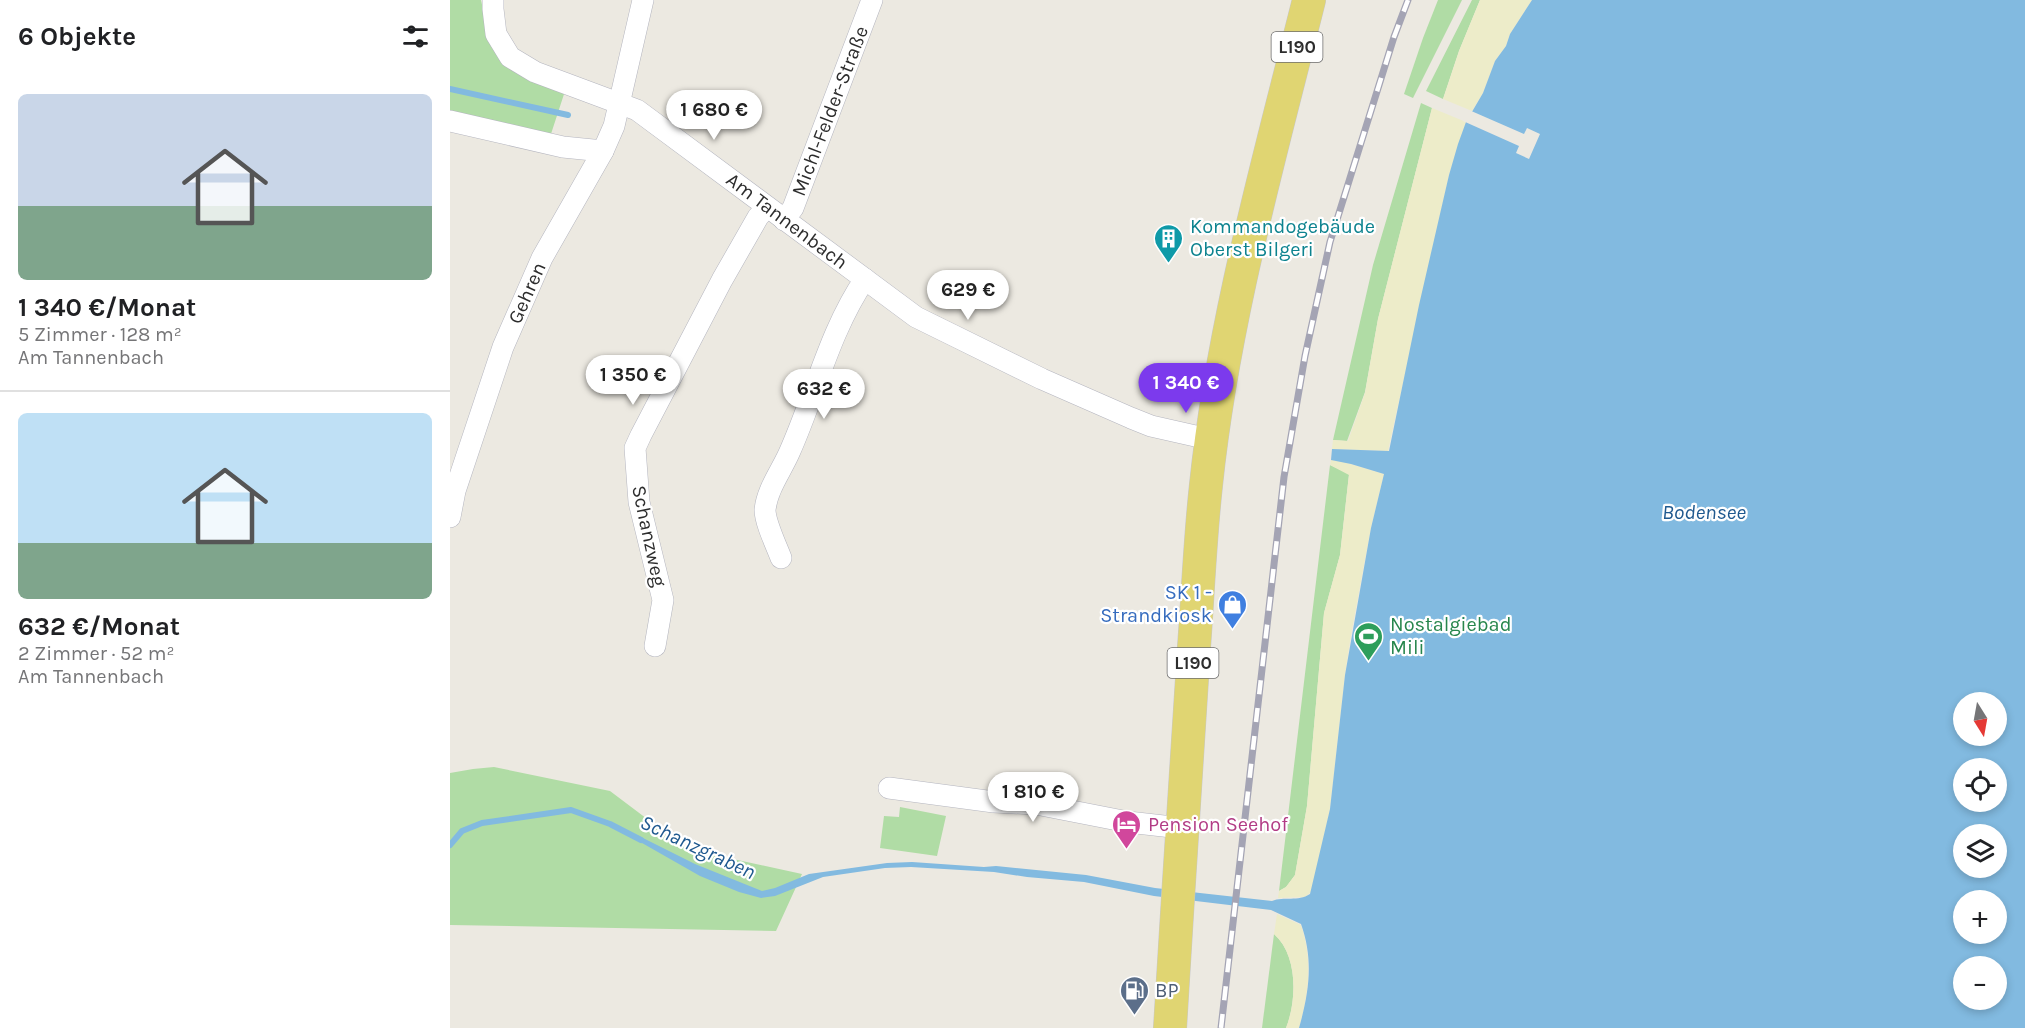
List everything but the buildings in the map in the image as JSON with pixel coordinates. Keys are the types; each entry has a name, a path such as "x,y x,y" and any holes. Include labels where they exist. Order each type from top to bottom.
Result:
{"main road":[{"name":"L190","path":"1170,1028 1181,828 1206,484 1222,368 1268,161 1309,0"}],"street":[{"name":"Am Tannenbach","path":"494,0 496,34 510,57 535,72 637,110 916,317 1042,378 1151,426 1213,440"},
{"name":"Gehren","path":"450,517 453,492 503,347 542,258 603,151 614,126 643,0"},
{"name":"Michl-Felder-Straße","path":"784,220 793,208 872,0"},
{"path":"450,121 563,147 603,151"},
{"name":"Schanzweg","path":"656,646 663,600 639,502 635,448 722,280 758,217 767,207"},
{"name":"Am Tannenbach","path":"781,558 765,513 767,499 790,453 837,333 865,279"},
{"path":"889,788 994,802 1036,804 1128,822 1181,828"}],"green space":[{"path":"450,0 481,0 484,14 511,59 566,88 550,137 450,119"},
{"path":"1438,0 1462,0 1413,98 1404,94"},
{"path":"1472,0 1480,0 1459,51 1443,99 1426,91"},
{"path":"1421,103 1432,108 1378,319 1365,392 1347,441 1333,440 1373,265"},
{"path":"1330,465 1349,474 1340,555 1324,613 1307,806 1295,875 1286,887 1279,891"},
{"path":"494,767 610,791 687,849 802,874 776,931 450,925 450,773"},
{"path":"900,807 946,816 937,856 880,848 884,816 899,817"},
{"path":"1274,934 1288,954 1293,978 1292,1004 1286,1028 1262,1028"}],"sand":[{"path":"1480,0 1532,0 1495,61 1483,93 1472,111 1443,99 1459,51"},
{"path":"1432,108 1466,122 1449,175 1388,451 1332,449 1333,440 1348,441 1365,393 1378,319"},
{"path":"1331,460 1384,474 1371,528 1351,635 1330,809 1312,891 1305,897 1278,898 1279,891 1286,887 1295,875 1307,806 1324,613 1340,555 1349,475 1330,465"},
{"path":"1277,914 1301,925 1305,938 1308,976 1299,1028 1286,1028 1292,1004 1293,978 1288,954 1274,934"}],"water":[{"name":"Bodensee","path":"1532,0 2025,0 2025,1028 1299,1028 1309,976 1305,937 1301,924 1271,910 1154,896 1084,882 994,872 911,867 885,868 823,877 775,896 761,898 739,892 700,876 635,839 637,835 695,864 762,891 809,874 887,863 912,862 996,866 1086,875 1155,888 1272,901 1301,898 1310,894 1330,809 1345,675 1371,528 1384,474 1331,460 1332,449 1389,451 1449,175 1466,122 1483,93 1495,61 1506,46 1510,34"}],"pier":[{"path":"1469,110 1524,134 1527,128 1540,134 1529,159 1516,153 1519,146 1463,121"}],"waterway":[{"path":"450,89 568,115"},
{"name":"Schanzgraben","path":"450,845 462,831 482,823 571,810 610,824 641,840"}],"railway":[{"path":"1221,1028 1284,477 1305,356 1330,242 1394,37 1408,0"}],"place":[{"name":"Kommandogebäude Oberst Bilgeri","path":"1169,264"},
{"name":"SK 1 - Strandkiosk","path":"1233,630"},
{"name":"Nostalgiebad Mili","path":"1369,662"},
{"name":"Pension Seehof","path":"1127,850"},
{"name":"BP","path":"1134,1016"}]}
